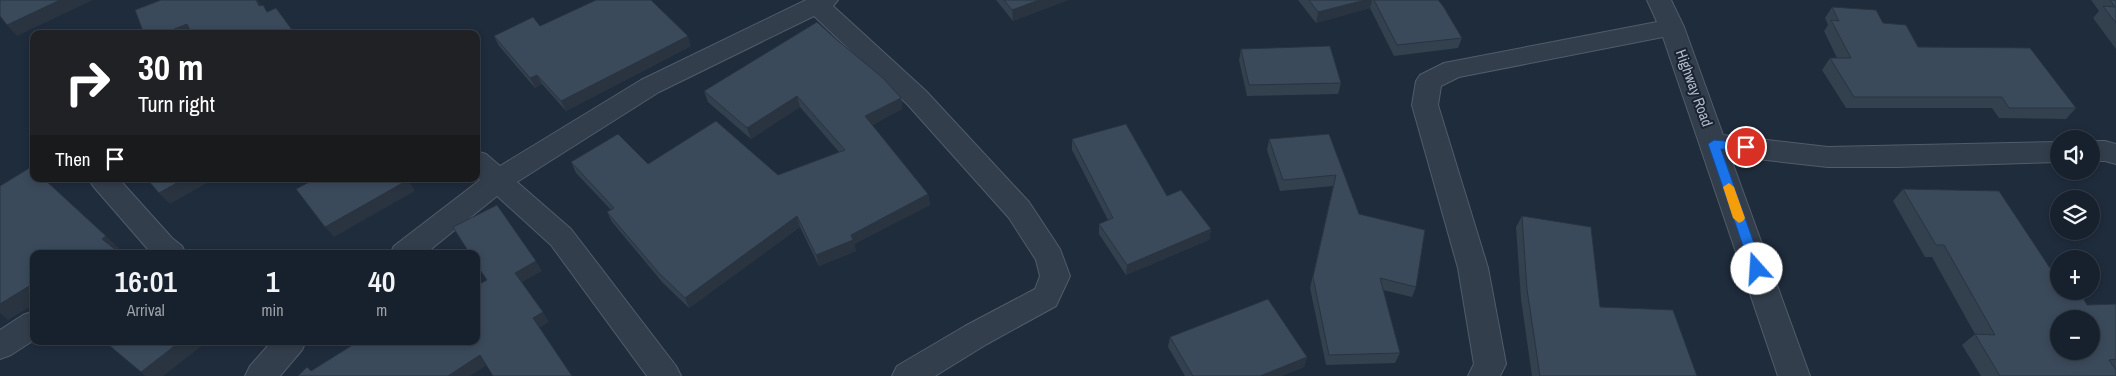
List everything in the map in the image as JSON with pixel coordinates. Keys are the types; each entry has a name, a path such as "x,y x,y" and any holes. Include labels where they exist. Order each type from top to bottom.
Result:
{"street":[{"name":"Highway Road","path":"1659,0 1672,27 1794,376"},
{"path":"409,250 499,180 650,86 822,2 917,98 1018,210 1050,257 1055,276 1046,297 976,335 908,376"},
{"path":"1484,376 1490,364 1473,268 1425,105 1429,81 1453,70 1672,27"},
{"path":"1714,144 1828,158 1898,158 2050,152"},
{"path":"2100,151 2116,154"},
{"path":"480,164 560,238 665,376"},
{"path":"105,182 161,250"},
{"path":"0,346 30,327"},
{"path":"261,376 287,345"}],"building":[{"path":"0,0 60,0 7,25 0,16"},
{"path":"161,0 256,0 259,6 263,5 267,12 276,8 292,30 190,30 187,24 172,30 142,30 135,10"},
{"path":"596,0 651,0 688,36 561,101 537,75 530,78 494,36 533,17 540,26"},
{"path":"1004,0 1039,0 1012,10"},
{"path":"1309,0 1365,0 1318,12"},
{"path":"1374,0 1438,0 1462,38 1397,45"},
{"path":"2110,0 2116,0 2116,23 2103,6 2115,7"},
{"path":"1832,7 1876,10 1883,23 1906,25 1918,47 2030,48 2076,108 2009,108 2002,97 1854,97 1830,58 1851,58 1831,20 1839,21"},
{"path":"817,22 883,78 901,98 865,116 928,194 851,235 853,240 816,255 797,216 685,298 659,273 607,212 614,208 571,162 618,134 648,164 716,121 778,175 845,150 797,96 747,128 704,91"},
{"path":"1330,46 1341,83 1249,85 1241,49"},
{"path":"1126,124 1167,196 1181,190 1211,229 1127,265 1099,224 1113,218 1072,139"},
{"path":"1329,134 1359,214 1425,230 1416,287 1380,278 1400,353 1329,355 1313,277 1336,175 1283,180 1269,139"},
{"path":"30,168 30,182 47,182 106,236 102,239 116,250 30,250 30,285 0,304 0,186"},
{"path":"150,182 179,182 159,193"},
{"path":"309,182 404,182 325,227 296,189"},
{"path":"1903,189 1999,191 2050,268 2050,300 2084,300 2087,305 2116,304 2116,359 2109,360 2116,370 2116,376 2000,376 1975,334 1995,335 1944,245 1936,245"},
{"path":"497,205 536,261 515,273 543,312 533,318 572,376 493,376 480,355 448,376 298,376 307,367 311,371 353,345 480,345 480,284 487,280 480,270 480,250 467,250 453,227"},
{"path":"1522,216 1591,227 1600,307 1673,310 1697,376 1540,376 1527,289"},
{"path":"1268,299 1307,357 1260,376 1193,376 1170,337"},
{"path":"109,345 176,345 141,372"}],"slow traffic":[{"path":"1729,187 1739,218"}],"route":[{"path":"1746,147 1714,144 1757,269"}]}
